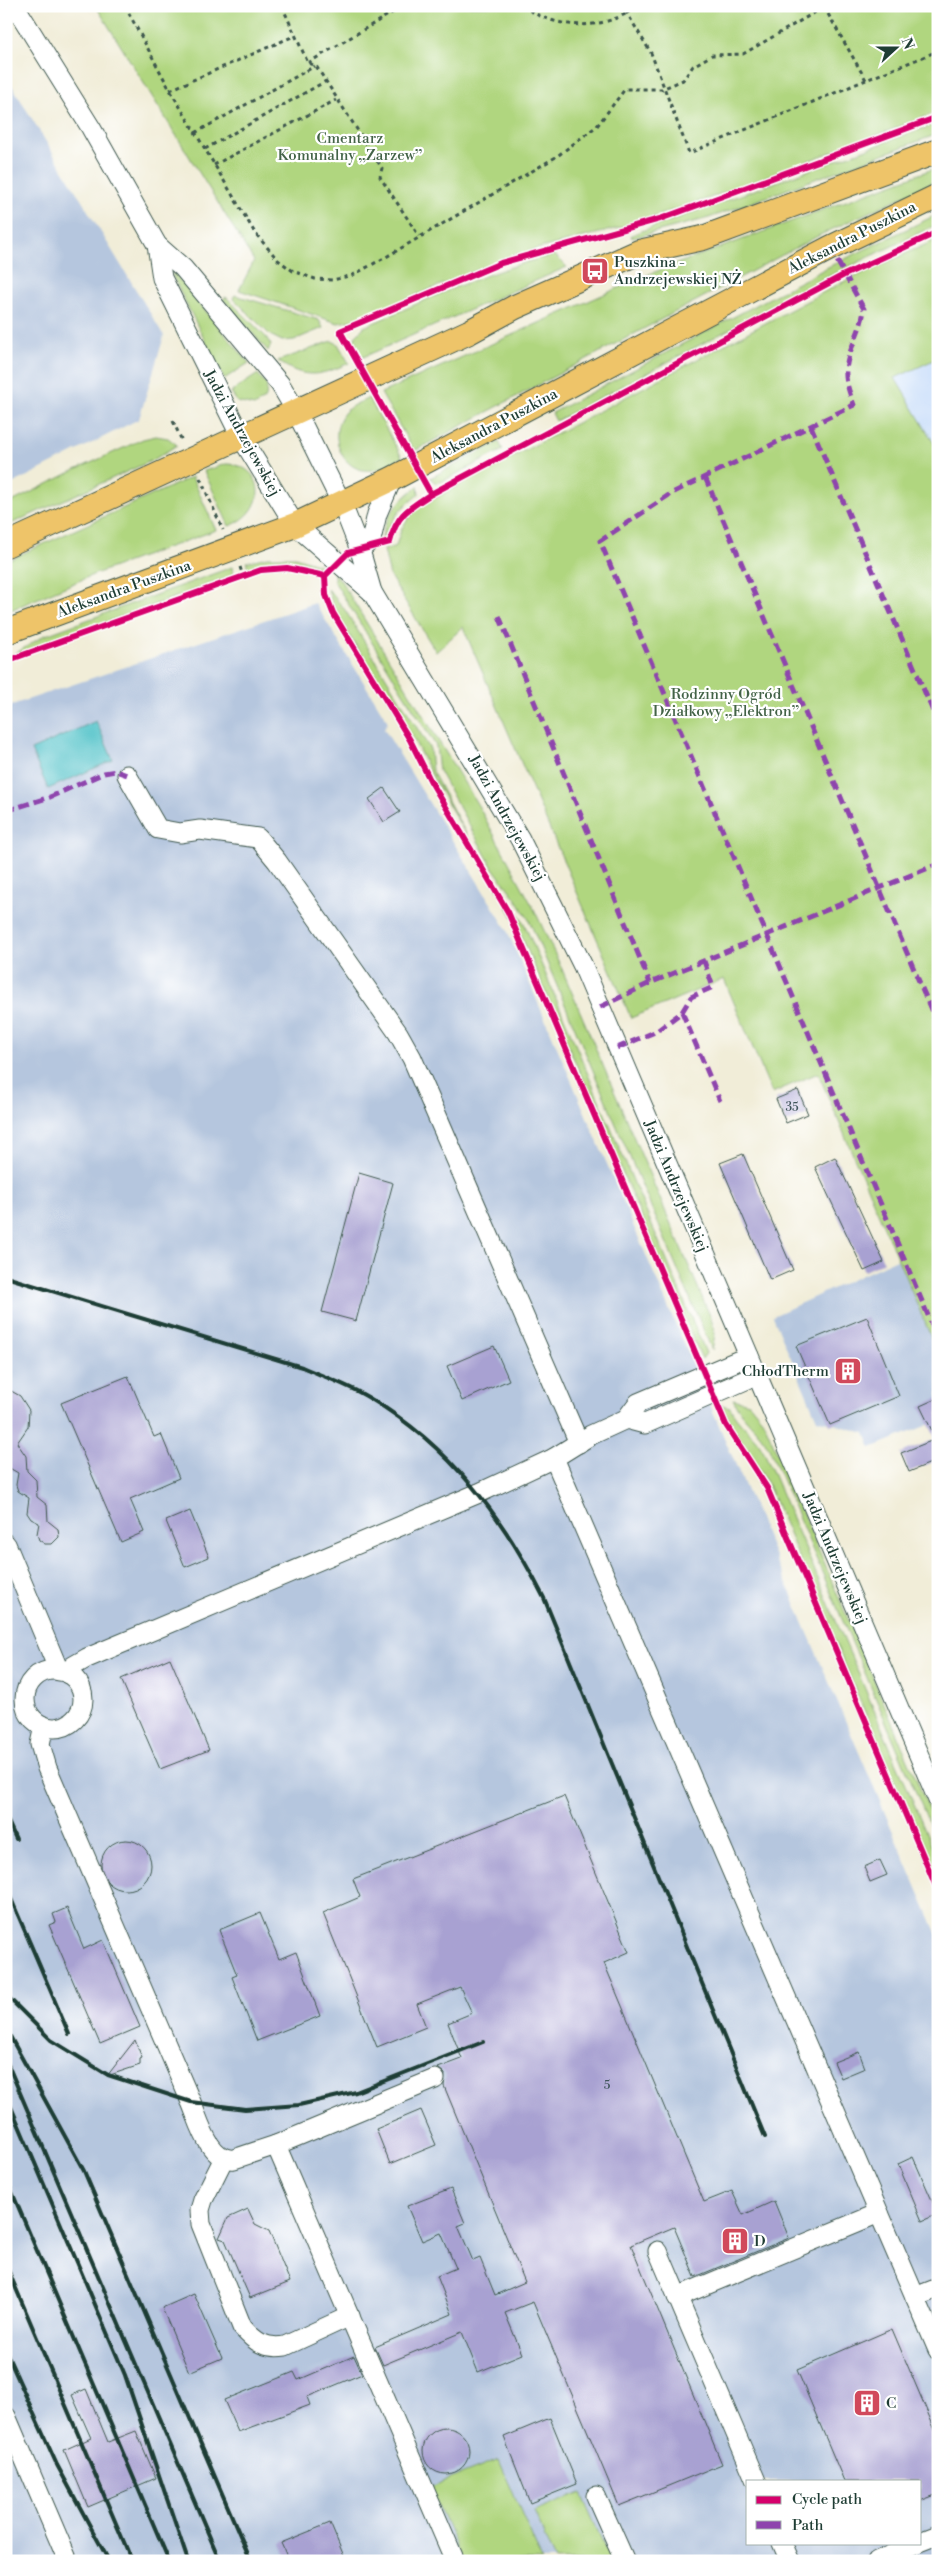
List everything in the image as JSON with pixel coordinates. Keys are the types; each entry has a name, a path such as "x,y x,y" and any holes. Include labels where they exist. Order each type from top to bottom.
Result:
{"main road":[{"path":"6,545 469,332 515,307 640,252 703,238 938,151"},
{"name":"Aleksandra Puszkina","path":"6,632 232,550 342,504 837,244 938,196"}],"street":[{"name":"Jadzi Andrzejewskiej","path":"15,6 91,128 157,245 183,268 280,384 296,411 342,504 360,550 372,592 475,761 543,882 582,966 938,1800"},
{"name":"Jadzi Andrzejewskiej","path":"157,245 162,278 241,438 295,525 372,592"},
{"path":"360,550 371,540 377,514 392,479"},
{"path":"127,775 158,829 180,834 200,830 258,838 277,861 398,1033 416,1067 579,1443"},
{"path":"6,1544 63,1672 80,1688 82,1707 71,1722 53,1728 44,1726 29,1714 25,1696 33,1679 49,1671 63,1672 87,1658 479,1493 554,1458 626,1419 638,1403 749,1356"},
{"path":"626,1419 645,1424 757,1375"},
{"path":"554,1458 938,2350"},
{"path":"44,1726 40,1744 47,1768 195,2111 212,2147 224,2158 234,2159 276,2145 435,2079"},
{"path":"276,2145 455,2561"},
{"path":"224,2158 200,2210 201,2224 242,2327 252,2339 264,2346 274,2348 285,2346 350,2316"},
{"path":"677,2297 879,2213"},
{"path":"658,2252 756,2480"},
{"path":"915,2298 938,2288"},
{"path":"6,2416 68,2561"},
{"path":"596,2496 625,2561"},
{"path":"922,2542 938,2535"},
{"path":"782,2544 790,2561"},
{"path":"876,2561 917,2544"}],"path":[{"path":"125,6 204,150 255,233 278,260 293,271 315,279 333,280 353,275 386,258 419,236 556,157 597,126 625,89 662,88 683,80 693,66 712,55 743,54 825,7 866,80"},
{"path":"282,6 294,36 308,63 316,66 336,100 382,168 380,178 419,236"},
{"path":"308,63 403,6"},
{"path":"523,6 537,16 556,22 582,25 613,20 627,13 635,6"},
{"path":"627,13 651,53 662,88 689,153 938,51"},
{"path":"170,90 294,36"},
{"path":"195,134 316,66"},
{"path":"204,150 326,81"},
{"path":"214,165 336,100"},
{"path":"173,422 243,576"}],"shaded area":[{"path":"6,76 164,336 139,419 6,487"},
{"path":"938,358 938,450 895,377"},
{"path":"315,603 388,722 384,729 506,928 938,1937 938,2561 6,2561 6,707"},
{"path":"897,1259 938,1353 938,1421 871,1448 865,1433 817,1419 773,1316"}],"green space":[{"name":"Cmentarz Komunalny „Zarzew”","path":"96,6 938,6 938,112 704,200 623,227 513,255 359,319 338,323 239,290 254,261"},
{"path":"938,123 938,134 709,218 632,238 631,235"},
{"path":"938,167 938,180 820,235 414,451 381,393 652,273"},
{"path":"938,214 938,224 832,275 556,421 552,413 828,267"},
{"name":"Rodzinny Ogród Działkowy „Elektron”","path":"938,239 938,358 895,378 938,450 938,1353 818,1073 772,1093 724,979 631,1018 463,627 436,652 390,576 384,550 396,546 405,524 420,506 841,283"},
{"path":"555,255 567,267 361,358 354,343 356,335 364,327 482,277"},
{"path":"174,273 249,363 224,379 172,275"},
{"path":"235,295 319,320 323,328 294,340 282,341 270,335 233,298"},
{"path":"226,297 266,337 271,345 268,351 223,299"},
{"path":"332,341 338,344 349,363 330,371 313,374 296,371 278,361"},
{"path":"258,374 267,386 266,398 254,406 237,402 231,392"},
{"path":"369,398 402,457 380,468 362,470 346,460 340,451 337,431 339,421 345,412"},
{"path":"156,436 168,438 177,445 153,460 6,526 6,505 71,472 143,439"},
{"path":"499,442 503,450 443,481 436,483 430,478"},
{"path":"226,464 240,466 250,472 256,481 258,490 256,501 251,511 242,520 229,526 204,471"},
{"path":"192,477 216,530 95,574 6,612 6,561"},
{"path":"418,486 419,494 400,510 382,538 386,522 394,508"},
{"path":"267,557 295,557 323,566 312,568 277,565 249,570 246,562"},
{"path":"232,567 234,576 10,657 43,636"},
{"path":"334,573 341,581 479,807 534,909 561,967 711,1318 715,1334 712,1350 529,920 493,868 439,771 436,746 334,581"},
{"path":"328,589 345,610 430,749 432,771 471,843 433,778 413,738 335,612"},
{"path":"490,874 524,923 706,1353 702,1359 515,921"},
{"path":"733,1399 749,1403 763,1420 938,1830 938,1844 769,1448 736,1406"},
{"path":"721,1405 730,1407 737,1419 756,1439 764,1452 938,1860 938,1884 766,1480 738,1440"},
{"path":"499,2460 542,2561 463,2561 430,2487"},
{"path":"581,2493 611,2561 555,2561 534,2512"}],"water":[{"path":"96,721 113,760 48,789 31,750"}],"building":[{"path":"384,788 400,812 384,822 369,799"},
{"path":"798,1090 808,1114 786,1123 776,1099"},
{"path":"743,1154 793,1270 770,1280 720,1163"},
{"path":"835,1157 884,1262 864,1271 815,1167"},
{"path":"359,1173 393,1183 356,1321 322,1312"},
{"name":"ChłodTherm","path":"867,1317 899,1396 830,1425 796,1346"},
{"path":"494,1346 509,1380 462,1401 447,1366"},
{"path":"128,1376 154,1437 161,1434 179,1478 130,1499 144,1532 121,1542 61,1403"},
{"path":"6,1388 20,1396 29,1410 28,1427 17,1443 26,1456 27,1471 36,1480 37,1497 47,1505 48,1521 58,1529 59,1537 52,1544 45,1544 39,1540 37,1534 39,1523 31,1519 27,1513 29,1498 18,1491 16,1485 18,1473 6,1466"},
{"path":"938,1398 938,1460 909,1472 901,1453 936,1439 920,1406"},
{"path":"190,1511 209,1557 185,1567 166,1521"},
{"path":"170,1658 209,1750 160,1769 121,1679"},
{"path":"564,1796 629,1952 604,1963 704,2202 732,2191 743,2215 774,2201 789,2238 695,2277 674,2227 631,2245 722,2464 619,2506 533,2302 505,2313 522,2354 478,2372 462,2332 383,2365 375,2347 452,2314 437,2276 456,2268 441,2233 422,2241 407,2206 451,2189 465,2223 458,2226 473,2261 480,2258 495,2295 525,2282 444,2086 445,2074 438,2068 462,2059 448,2023 472,2013 460,1987 417,2004 426,2027 377,2047 323,1913 360,1897 353,1879"},
{"path":"121,1840 131,1840 144,1847 151,1860 151,1870 144,1883 131,1890 121,1890 112,1886 105,1879 101,1870 101,1860 105,1851 112,1844"},
{"path":"880,1860 887,1875 870,1882 864,1867"},
{"path":"67,1908 84,1949 103,1940 140,2027 100,2044 49,1925 56,1922 53,1914"},
{"path":"260,1913 279,1959 296,1952 320,2016 257,2041 232,1977 237,1975 219,1930"},
{"path":"135,2040 142,2058 140,2059 140,2065 107,2076"},
{"path":"859,2052 865,2068 841,2078 834,2062"},
{"path":"421,2110 436,2145 390,2164 376,2129"},
{"path":"913,2157 938,2214 922,2221 898,2164"},
{"path":"248,2209 255,2224 269,2231 290,2282 250,2298 225,2240 219,2238 228,2218"},
{"path":"194,2294 222,2358 189,2372 162,2308"},
{"name":"C","path":"892,2329 938,2437 938,2494 922,2500 922,2480 844,2480 797,2370"},
{"path":"354,2356 362,2374 307,2397 310,2405 238,2432 224,2400 294,2372 298,2380"},
{"path":"86,2389 108,2442 136,2431 156,2478 88,2507 64,2450 91,2438 72,2395"},
{"path":"550,2418 577,2484 530,2503 504,2437"},
{"path":"441,2428 451,2428 465,2438 469,2451 465,2464 459,2470 451,2474 441,2474 427,2464 423,2456 423,2446 433,2432"},
{"path":"330,2523 346,2561 289,2561 281,2543"}],"railway":[{"path":"6,1277 302,1367 346,1385 399,1418 450,1461 472,1486 511,1539 544,1598 765,2137"},
{"path":"6,1817 16,1839"},
{"path":"6,1887 69,2034"},
{"path":"6,1995 51,2040 108,2075 191,2102 245,2109 299,2105 356,2092 483,2042"},
{"path":"6,2029 84,2171 251,2561"},
{"path":"6,2060 220,2561"},
{"path":"6,2095 125,2375 188,2561"},
{"path":"6,2178 169,2561"},
{"path":"6,2265 132,2561"},
{"path":"6,2352 57,2465 109,2561"}],"marked path":[{"path":"830,248 864,309 846,370 849,392 854,405 672,493 600,541 938,1339"},
{"path":"811,426 938,723"},
{"path":"705,477 938,1026"},
{"path":"499,616 650,983"},
{"path":"6,811 50,797 104,773 116,771 127,775"},
{"path":"600,1007 650,983 938,864"},
{"path":"682,1012 691,997 713,987 704,961"},
{"path":"617,1048 657,1031 682,1012 720,1101"}],"cycle path":[{"path":"431,494 340,331 501,263 660,219 938,117"},
{"path":"938,232 844,275 431,494 404,513 396,525 390,542 348,553 325,576 326,595 333,613 410,740 430,780 508,912 726,1425 767,1488 938,1891"},
{"path":"6,661 261,570 287,568 325,576"}],"place":[{"name":"Puszkina - Andrzejewskiej NŻ","path":"595,271"},
{"name":"ChłodTherm","path":"848,1371"},
{"name":"D","path":"735,2241"},
{"name":"C","path":"867,2403"}]}
